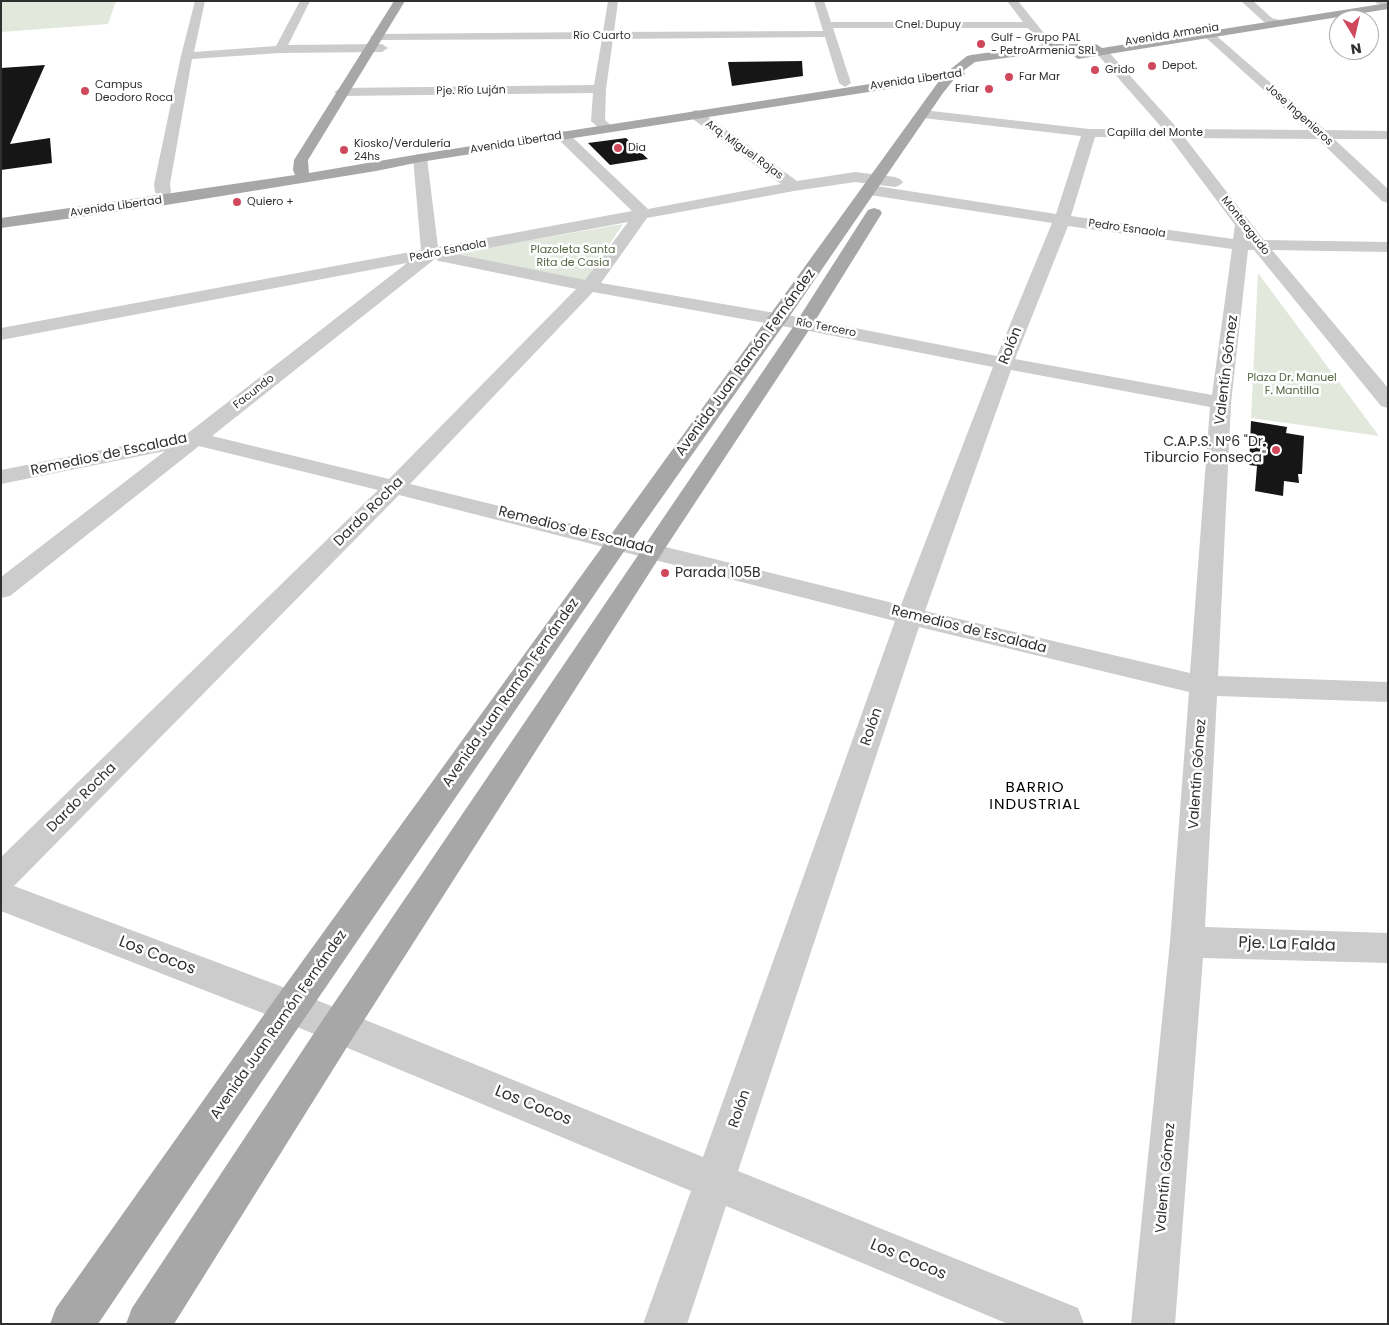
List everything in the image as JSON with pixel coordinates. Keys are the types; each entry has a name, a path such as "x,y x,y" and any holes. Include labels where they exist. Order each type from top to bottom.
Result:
{"main road":[{"path":"338,124 376,45 400,1"},
{"path":"302,169 341,92 376,45 390,37 412,1"},
{"name":"Avenida Armenia","path":"947,95 1099,50 1208,34 1385,1"},
{"name":"Avenida Armenia","path":"1026,63 1388,5"},
{"path":"897,82 922,84 947,95 971,59 1050,48 1099,50"},
{"name":"Avenida Libertad","path":"1,214 163,192 302,169 420,158 562,135 603,125 695,114 897,82 947,95"},
{"name":"Avenida Libertad","path":"328,166 603,125 845,83 947,95"},
{"name":"Avenida Juan Ramón Fernández","path":"148,1324 339,1027 652,550 791,322 881,186 947,95"},
{"name":"Avenida Juan Ramón Fernández","path":"881,186 905,167"},
{"name":"Avenida Libertad","path":"1,224 302,169"},
{"name":"Avenida Juan Ramón Fernández","path":"72,1324 291,1007 618,542 791,322"}],"street":[{"path":"163,192 162,184 187,56 200,1"},
{"path":"280,49 305,1"},
{"path":"603,125 600,89 613,1"},
{"path":"819,1 845,83"},
{"path":"1012,1 1050,48"},
{"path":"1246,1 1274,22"},
{"path":"1380,2 1388,5"},
{"name":"Cnel. Dupuy","path":"827,29 1030,25"},
{"name":"Río Cuarto","path":"390,37 609,36 827,29"},
{"name":"Jose Ingenieros","path":"1208,34 1322,135 1388,198"},
{"path":"187,56 280,49 376,45"},
{"name":"Monteagudo","path":"1099,50 1174,133 1249,239 1388,402"},
{"name":"Pje. Río Luján","path":"341,92 600,89"},
{"name":"Capilla del Monte","path":"947,95 1089,133 1388,135"},
{"name":"Arq. Miguel Rojas","path":"695,114 794,186"},
{"name":"Rolón","path":"665,1324 910,616 1004,363 1062,220 1089,133"},
{"path":"562,135 643,213"},
{"path":"420,158 430,254"},
{"name":"Pedro Esnaola","path":"1,334 643,213 854,177 881,186 1062,220 1249,239 1388,248"},
{"name":"Dardo Rocha","path":"1,878 395,486 589,286 643,213"},
{"name":"Valentín Gómez","path":"1153,1324 1187,942 1222,403 1249,239"},
{"name":"Río Tercero","path":"430,254 589,286 1222,403"},
{"name":"Facundo","path":"1,590 430,254"},
{"name":"Remedios de Escalada","path":"1,478 195,438 395,486 910,616 1204,686 1388,692"},
{"name":"Los Cocos","path":"1,896 291,1007 716,1180 1062,1324"},
{"name":"Pje. La Falda","path":"1187,942 1388,948"}],"green space":[{"path":"1,1 116,1 108,24 1,32"},
{"name":"Plazoleta Santa Rita de Casia","path":"623,224 584,282 446,255"},
{"name":"Plaza Dr. Manuel F. Mantilla","path":"1258,273 1379,436 1251,418"}],"building":[{"path":"802,61 803,76 732,86 728,62"},
{"path":"45,65 10,144 50,138 52,163 1,170 1,68"},
{"name":"Dia","path":"626,138 648,159 610,165 588,143"},
{"name":"C.A.P.S. Nº6 \"Dr. Tiburcio Fonseca\"","path":"1251,421 1287,427 1286,433 1304,436 1302,474 1298,474 1299,483 1284,481 1283,496 1255,491 1257,466 1249,465"}],"place":[{"name":"Gulf - Grupo PAL - PetroArmenia SRL","path":"981,44"},
{"name":"Depot.","path":"1152,66"},
{"name":"Grido","path":"1095,70"},
{"name":"Far Mar","path":"1009,77"},
{"name":"Friar","path":"989,89"},
{"name":"Campus Deodoro Roca","path":"85,91"},
{"name":"Dia","path":"618,148"},
{"name":"Kiosko/Verdulería 24hs","path":"344,150"},
{"name":"Quiero +","path":"237,202"},
{"name":"C.A.P.S. Nº6 \"Dr. Tiburcio Fonseca\"","path":"1276,450"},
{"name":"Parada 105B","path":"665,573"}],"district":[{"name":"BARRIO INDUSTRIAL","path":"1035,796"}]}
